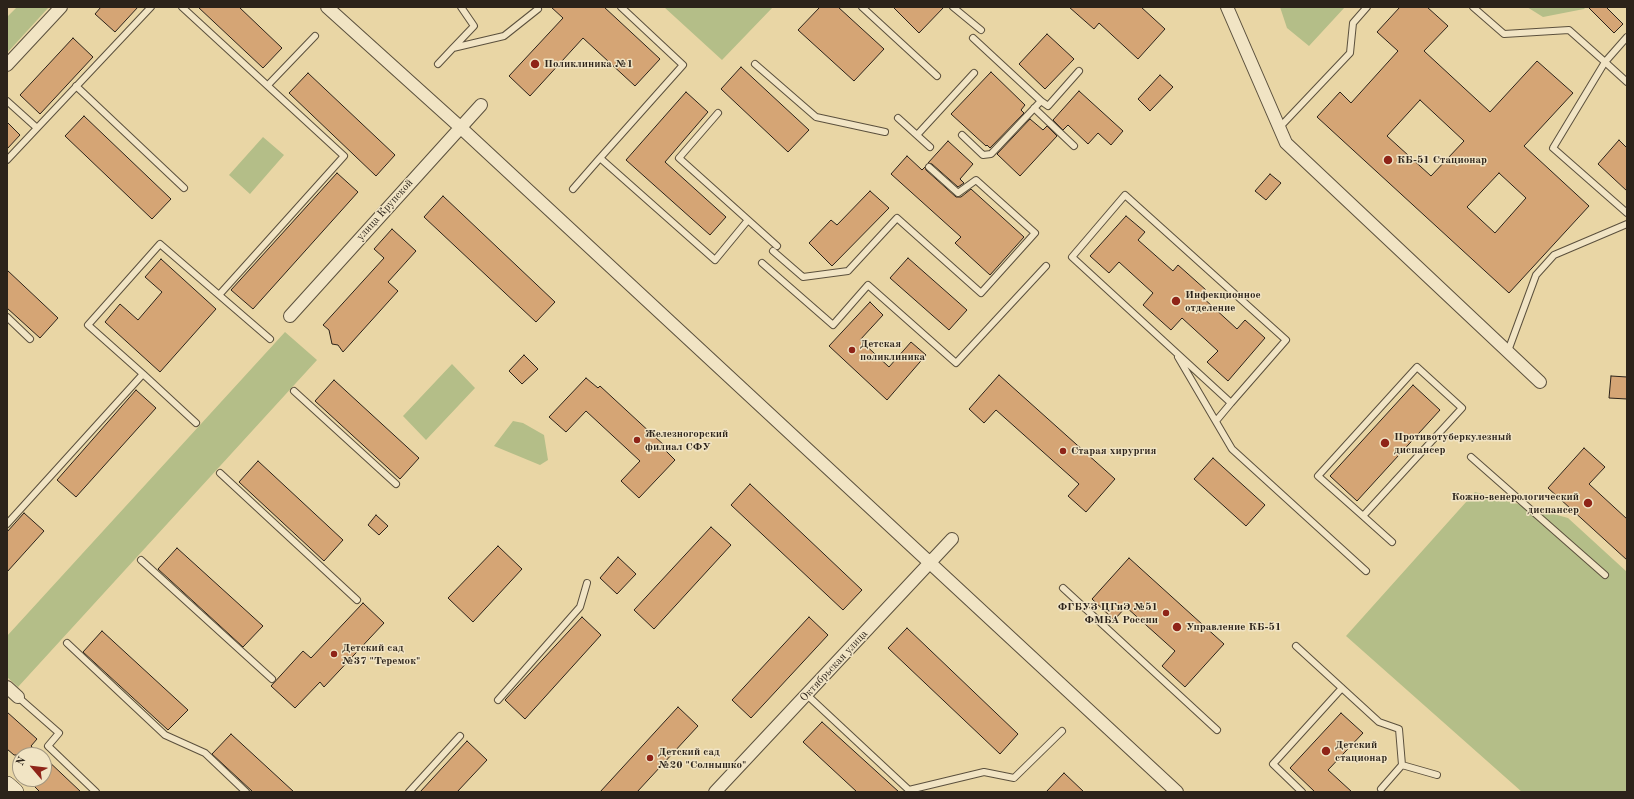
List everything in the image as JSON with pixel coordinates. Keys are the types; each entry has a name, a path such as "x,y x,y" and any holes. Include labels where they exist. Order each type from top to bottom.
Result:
{"street":[{"path":"7,65 61,7"},
{"path":"327,7 460,127 1178,792"},
{"path":"1226,7 1286,143 1540,382"},
{"name":"улица Крупской","path":"290,316 481,105"},
{"name":"Октябрьская улица","path":"721,790 952,539"},
{"path":"7,687 18,697"},
{"path":"7,784 15,792"}],"lane":[{"path":"7,160 151,7"},
{"path":"182,7 344,156 220,295"},
{"path":"438,64 474,26 461,7"},
{"path":"573,189 683,65 621,7"},
{"path":"862,7 937,76"},
{"path":"953,7 981,30"},
{"path":"1279,128 1350,53 1353,23 1367,7"},
{"path":"1472,7 1504,34 1569,30 1627,82"},
{"path":"453,48 504,36 538,10"},
{"path":"268,85 315,36"},
{"path":"1627,37 1605,62 1553,148 1627,213"},
{"path":"973,38 1040,101 1048,106 1079,71"},
{"path":"755,64 816,117 885,132"},
{"path":"917,135 974,73"},
{"path":"76,86 184,188"},
{"path":"7,101 37,128"},
{"path":"962,135 984,155 991,154 1040,101"},
{"path":"1034,108 1074,146"},
{"path":"718,113 679,158 748,220 803,277 848,272 897,218 981,293 1035,233 976,180 958,193 929,167"},
{"path":"898,118 930,147"},
{"path":"600,158 715,260 748,220"},
{"path":"1216,421 1286,340 1125,196 1072,257 1231,403"},
{"path":"1508,351 1536,275 1554,255 1627,224"},
{"path":"196,423 88,325 160,244 270,339"},
{"path":"762,263 832,325 868,285 956,363 1046,266"},
{"path":"7,317 30,339"},
{"path":"1174,351 1232,449 1366,571"},
{"path":"1363,516 1462,408 1417,367 1318,476 1392,542"},
{"path":"7,524 143,374"},
{"path":"294,390 396,484"},
{"path":"1471,457 1605,575"},
{"path":"220,473 357,600"},
{"path":"142,560 272,678"},
{"path":"498,700 580,607 587,583"},
{"path":"1063,588 1217,730"},
{"path":"67,643 165,735 205,754 246,792"},
{"path":"1296,646 1379,722 1398,729 1402,765 1381,789"},
{"path":"1302,792 1273,764 1342,688"},
{"path":"807,695 910,791 984,772 1014,778 1062,731"},
{"path":"18,697 59,733 48,746 96,792"},
{"path":"409,792 460,736"},
{"path":"1402,765 1437,775"}],"green space":[{"path":"17,7 49,7 7,53 7,17"},
{"path":"664,7 773,7 722,60"},
{"path":"1280,7 1345,7 1309,46 1287,28"},
{"path":"1527,7 1586,7 1584,9 1543,17"},
{"path":"263,137 284,155 250,194 229,175"},
{"path":"285,332 317,360 18,687 7,677 7,636"},
{"path":"452,364 475,388 426,440 403,416"},
{"path":"513,421 523,423 544,435 548,460 540,465 494,446"},
{"path":"1475,492 1568,518 1627,572 1627,792 1522,792 1346,636"}],"building":[{"path":"101,7 138,7 115,32 95,14"},
{"path":"198,7 239,7 282,48 263,68"},
{"path":"551,7 604,7 660,59 635,86 583,38 530,96 509,76 563,18"},
{"path":"820,7 838,7 884,49 854,81 798,30"},
{"path":"893,7 944,7 919,33"},
{"path":"1069,7 1141,7 1165,29 1138,59 1099,23 1094,29"},
{"name":"КБ-51 Стационар","path":"1400,7 1427,7 1448,26 1424,51 1490,112 1537,61 1573,93 1524,146 1589,206 1509,293 1317,117 1340,92 1351,103 1398,51 1377,32","holes":["1420,100 1464,141 1431,176 1387,136","1499,173 1526,198 1495,233 1467,207"]},
{"path":"1588,7 1606,7 1623,24 1614,33"},
{"path":"1047,34 1074,59 1045,89 1019,64"},
{"path":"73,38 93,57 40,114 20,95"},
{"path":"741,67 809,130 788,152 721,89"},
{"path":"991,72 1025,105 1021,110 1024,113 990,148 951,114"},
{"path":"308,73 395,155 376,176 289,93"},
{"path":"1160,75 1173,87 1150,111 1138,99"},
{"path":"1079,91 1123,131 1111,145 1098,133 1088,144 1068,125 1063,130 1053,120"},
{"path":"686,92 708,112 665,162 726,217 710,235 626,160"},
{"path":"84,116 171,199 152,219 65,136"},
{"path":"1030,119 1043,130 1047,126 1057,136 1020,176 997,154"},
{"path":"7,122 20,135 7,149"},
{"path":"1619,140 1627,148 1627,191 1598,164"},
{"path":"948,141 973,164 960,179 964,183 958,187 932,164 928,163"},
{"path":"907,156 922,170 925,167 926,170 956,197 961,197 971,189 1024,237 990,275 955,243 961,237 891,174"},
{"path":"337,173 358,192 253,309 231,290"},
{"path":"1270,174 1281,183 1266,200 1255,191"},
{"path":"870,191 889,208 832,266 809,243 831,220 837,225"},
{"path":"443,196 555,302 536,322 424,217"},
{"name":"Инфекционное отделение","path":"1126,216 1145,232 1138,240 1173,271 1178,265 1206,290 1201,296 1237,329 1245,320 1265,338 1228,381 1207,362 1218,351 1182,318 1171,330 1143,305 1153,293 1119,262 1109,273 1090,256"},
{"path":"392,229 416,251 388,282 398,291 343,352 338,345 332,344 329,330 323,325 384,258 374,249"},
{"path":"908,258 967,310 949,330 890,278"},
{"path":"161,259 216,309 160,372 105,322 120,304 138,320 162,292 145,277"},
{"path":"7,270 58,318 40,338 7,308"},
{"name":"Детская поликлиника","path":"870,302 883,315 860,340 889,367 911,342 926,355 887,400 829,346"},
{"path":"524,355 538,369 522,384 509,371"},
{"name":"Старая хирургия","path":"999,375 1115,479 1086,512 1068,496 1079,484 996,410 984,423 969,409"},
{"path":"1611,376 1627,377 1627,399 1609,398"},
{"name":"Железногорский филиал СФУ","path":"586,378 598,388 600,386 666,447 664,449 675,460 639,498 621,481 640,461 586,411 566,432 549,417"},
{"path":"334,380 419,458 400,479 315,401"},
{"name":"Противотуберкулезный диспансер","path":"1413,385 1440,410 1357,501 1330,476"},
{"path":"136,390 156,408 76,497 57,480"},
{"name":"Кожно-венерологический диспансер","path":"1584,448 1605,467 1589,484 1627,519 1627,560 1548,488"},
{"path":"1213,458 1265,505 1246,526 1194,479"},
{"path":"258,461 343,540 324,561 239,482"},
{"path":"750,484 862,590 843,610 731,505"},
{"path":"24,513 44,531 7,572 7,532"},
{"path":"376,515 388,526 379,535 368,525"},
{"path":"711,527 731,545 654,629 634,610"},
{"path":"498,546 522,569 473,622 448,598"},
{"path":"177,548 263,626 243,647 158,569"},
{"path":"618,557 636,574 617,594 600,578"},
{"name":"Управление КБ-51","path":"1129,558 1224,644 1185,687 1162,666 1175,651 1126,607 1114,620 1092,599"},
{"name":"Детский сад №37 \"Теремок\"","path":"363,603 384,623 324,687 320,682 295,708 271,686 303,651 311,658"},
{"path":"582,617 601,635 525,719 505,700"},
{"path":"809,617 828,635 751,718 732,700"},
{"path":"907,628 1018,734 1000,754 888,648"},
{"path":"102,631 188,710 168,730 83,652"},
{"name":"Детский сад №20 \"Солнышко\"","path":"678,707 698,726 637,792 600,792"},
{"path":"7,712 37,739 31,746 32,747 12,747 12,753 7,749"},
{"name":"Детский стационар","path":"1341,713 1363,733 1328,770 1352,792 1315,792 1290,768"},
{"path":"822,722 899,792 857,792 803,742"},
{"path":"231,734 294,792 253,792 212,754"},
{"path":"467,741 487,760 457,792 420,792"},
{"path":"52,765 81,792 40,792 35,787 52,787"},
{"path":"1064,773 1084,792 1046,792"}],"place":[{"name":"Поликлиника №1","path":"535,64"},
{"name":"КБ-51 Стационар","path":"1388,160"},
{"name":"Инфекционное отделение","path":"1176,301"},
{"name":"Детская поликлиника","path":"852,350"},
{"name":"Железногорский филиал СФУ","path":"637,440"},
{"name":"Противотуберкулезный диспансер","path":"1385,443"},
{"name":"Старая хирургия","path":"1063,451"},
{"name":"Кожно-венерологический диспансер","path":"1588,503"},
{"name":"ФГБУЗ ЦГиЭ №51 ФМБА России","path":"1166,613"},
{"name":"Управление КБ-51","path":"1177,627"},
{"name":"Детский сад №37 \"Теремок\"","path":"334,654"},
{"name":"Детский стационар","path":"1326,751"},
{"name":"Детский сад №20 \"Солнышко\"","path":"650,758"}]}
